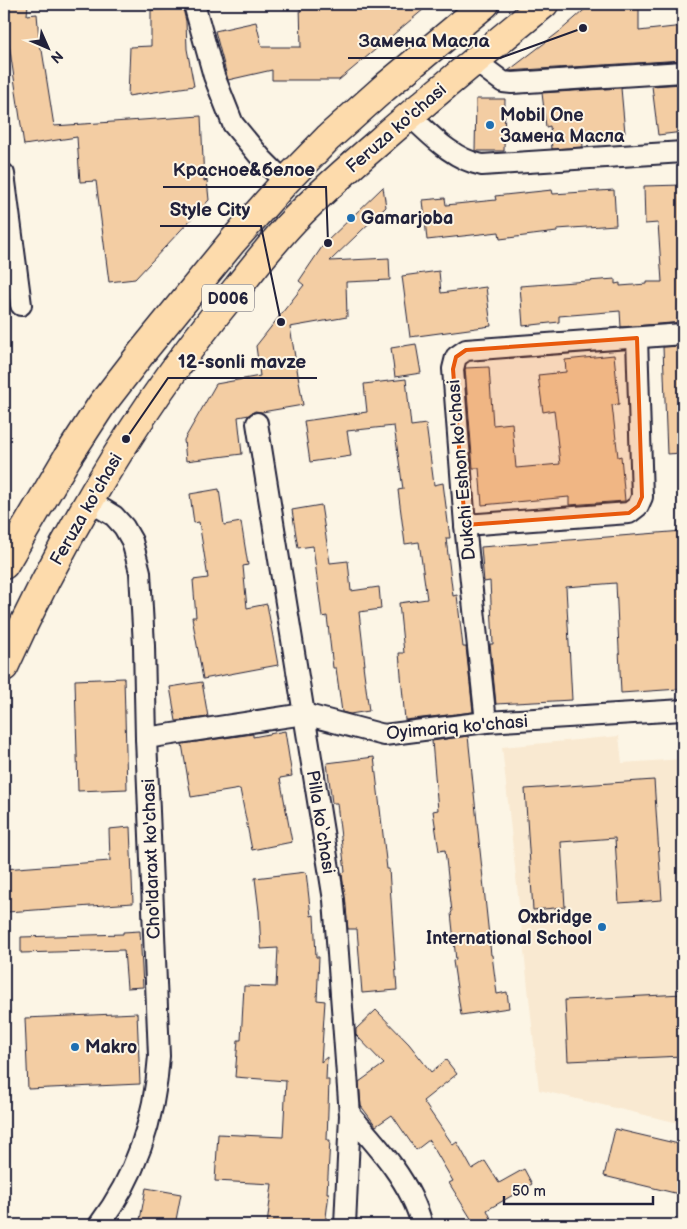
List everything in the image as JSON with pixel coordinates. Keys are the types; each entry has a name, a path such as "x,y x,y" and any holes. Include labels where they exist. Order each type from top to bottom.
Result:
{"main road":[{"name":"Feruza ko'chasi","path":"4,565 67,458 102,404 214,264 285,182 328,138 384,88 485,4"},
{"name":"Feruza ko'chasi","path":"4,667 50,572 126,439 169,375 253,268 294,220 325,190 409,115 544,4"}],"street":[{"path":"194,4 214,76 233,124 262,159 285,182"},
{"path":"475,61 503,82 512,83 683,72"},
{"path":"409,115 455,155 468,163 482,165 683,152"},
{"path":"4,174 21,305"},
{"name":"Dukchi Eshon ko'chasi","path":"486,722 452,369 456,357 466,350 683,334"},
{"path":"466,525 629,513 638,506 642,497 638,338"},
{"name":"Pilla ko‘chasi","path":"257,423 334,900 350,1115 345,1225"},
{"name":"Cho'ldaraxt ko'chasi","path":"89,502 114,516 119,522 132,541 140,572 159,1056 157,1082 151,1114 141,1148 126,1181 99,1225"},
{"name":"Oyimariq ko'chasi","path":"146,738 304,714 384,735 486,722 683,710"},
{"path":"350,1115 388,1158 419,1212 422,1225"}],"highlighted area":[{"path":"637,338 642,497 638,506 629,513 465,525 453,369 456,357 466,350"}],"shaded area":[{"name":"Oxbridge International School","path":"619,736 622,763 683,759 683,1124 539,1090 502,747"}],"building":[{"path":"7,4 28,4 27,15 37,14 40,50 42,50 54,126 201,116 204,181 207,180 209,200 135,279 109,282 96,181 80,182 77,137 24,145 9,44"},
{"path":"300,4 430,4 339,80 272,80 272,70 228,80 215,31 256,22 262,47 301,47"},
{"path":"591,4 639,4 639,31 683,26 683,60 508,71 559,32"},
{"path":"183,9 186,21 187,49 194,86 128,96 130,47 151,46 151,10"},
{"path":"683,84 683,132 658,135 652,86"},
{"path":"621,88 625,133 582,136 583,147 552,149 550,126 546,127 542,93"},
{"path":"476,99 505,99 504,151 475,151"},
{"path":"683,185 683,322 621,327 620,311 559,316 559,322 523,326 520,286 615,279 615,284 620,283 620,286 662,282 658,223 645,224 644,186"},
{"path":"383,187 386,207 330,261 389,258 390,280 346,282 347,317 290,327 303,405 262,412 255,411 249,415 238,417 242,454 186,461 184,440 216,384 260,376 256,346 304,285 299,281 324,244"},
{"path":"552,190 553,194 614,190 616,225 557,229 557,232 500,239 499,232 427,240 423,200 445,198 446,205 496,200 495,196"},
{"path":"439,271 441,293 486,287 491,326 410,337 402,276"},
{"path":"416,344 421,373 395,377 391,348"},
{"path":"683,346 683,453 667,454 663,347"},
{"path":"614,355 619,404 612,405 618,457 621,456 625,501 569,505 569,497 482,505 479,468 473,468 465,368 489,367 493,425 512,423 516,468 560,464 554,410 543,412 538,375 566,372 565,360"},
{"path":"406,379 411,426 426,424 434,485 443,483 450,538 446,538 453,596 457,595 463,647 466,647 473,712 405,720 399,653 404,653 399,603 427,599 419,542 405,544 398,490 403,489 394,426 347,431 351,456 310,462 304,421 367,412 364,384"},
{"path":"219,489 224,525 241,522 248,565 243,566 247,608 267,604 278,665 203,679 192,617 196,617 193,580 208,578 199,522 194,523 190,494"},
{"path":"321,505 330,563 348,561 351,591 379,587 381,609 359,612 369,711 350,714 342,712 336,668 333,668 327,616 322,617 313,546 298,548 292,510"},
{"path":"683,531 683,687 679,687 679,689 621,693 616,583 566,587 572,700 496,704 490,644 493,644 490,581 484,582 481,547"},
{"path":"124,678 127,789 78,791 75,680"},
{"path":"202,682 208,717 176,721 170,687"},
{"path":"285,731 292,776 280,778 292,842 252,850 240,789 191,797 182,744 253,734 253,737"},
{"path":"468,736 491,955 497,994 507,992 509,1008 461,1015 453,961 456,960 445,850 439,851 433,811 438,810 432,741"},
{"path":"374,757 387,869 389,869 397,990 362,993 357,929 348,929 342,873 345,872 337,803 332,803 327,763"},
{"path":"654,780 662,900 619,903 615,838 561,842 565,907 533,910 525,789"},
{"path":"130,827 133,903 7,912 4,869 110,861 109,829"},
{"path":"306,872 311,916 314,915 316,957 319,957 317,1000 325,1001 321,1062 327,1057 326,1080 329,1080 327,1140 330,1140 327,1193 329,1193 325,1225 267,1225 272,1184 215,1181 218,1134 283,1137 286,1081 235,1077 238,1040 241,1040 244,986 276,987 278,948 261,949 255,878"},
{"path":"140,931 143,987 127,988 124,950 21,953 21,937 123,934 123,932"},
{"path":"683,994 683,1056 568,1061 565,1000"},
{"path":"376,1010 409,1044 431,1072 446,1060 457,1074 423,1101 453,1145 457,1142 472,1169 485,1161 499,1183 524,1169 532,1184 487,1210 494,1225 475,1225 449,1183 453,1181 429,1140 416,1150 392,1115 376,1126 361,1106 359,1082 384,1064 356,1035 356,1029"},
{"path":"137,1013 140,1084 28,1089 25,1018"},
{"path":"615,1129 683,1145 683,1195 604,1176"},
{"path":"146,1188 181,1194 175,1225 139,1225"}],"place":[{"name":"Замена Масла","path":"583,28"},
{"name":"Mobil One Замена Масла","path":"490,125"},
{"name":"Gamarjoba","path":"351,218"},
{"name":"Красное&белое","path":"328,243"},
{"name":"Style City","path":"281,322"},
{"name":"12-sonli mavze","path":"126,439"},
{"name":"Oxbridge International School","path":"602,927"},
{"name":"Makro","path":"75,1047"}]}
